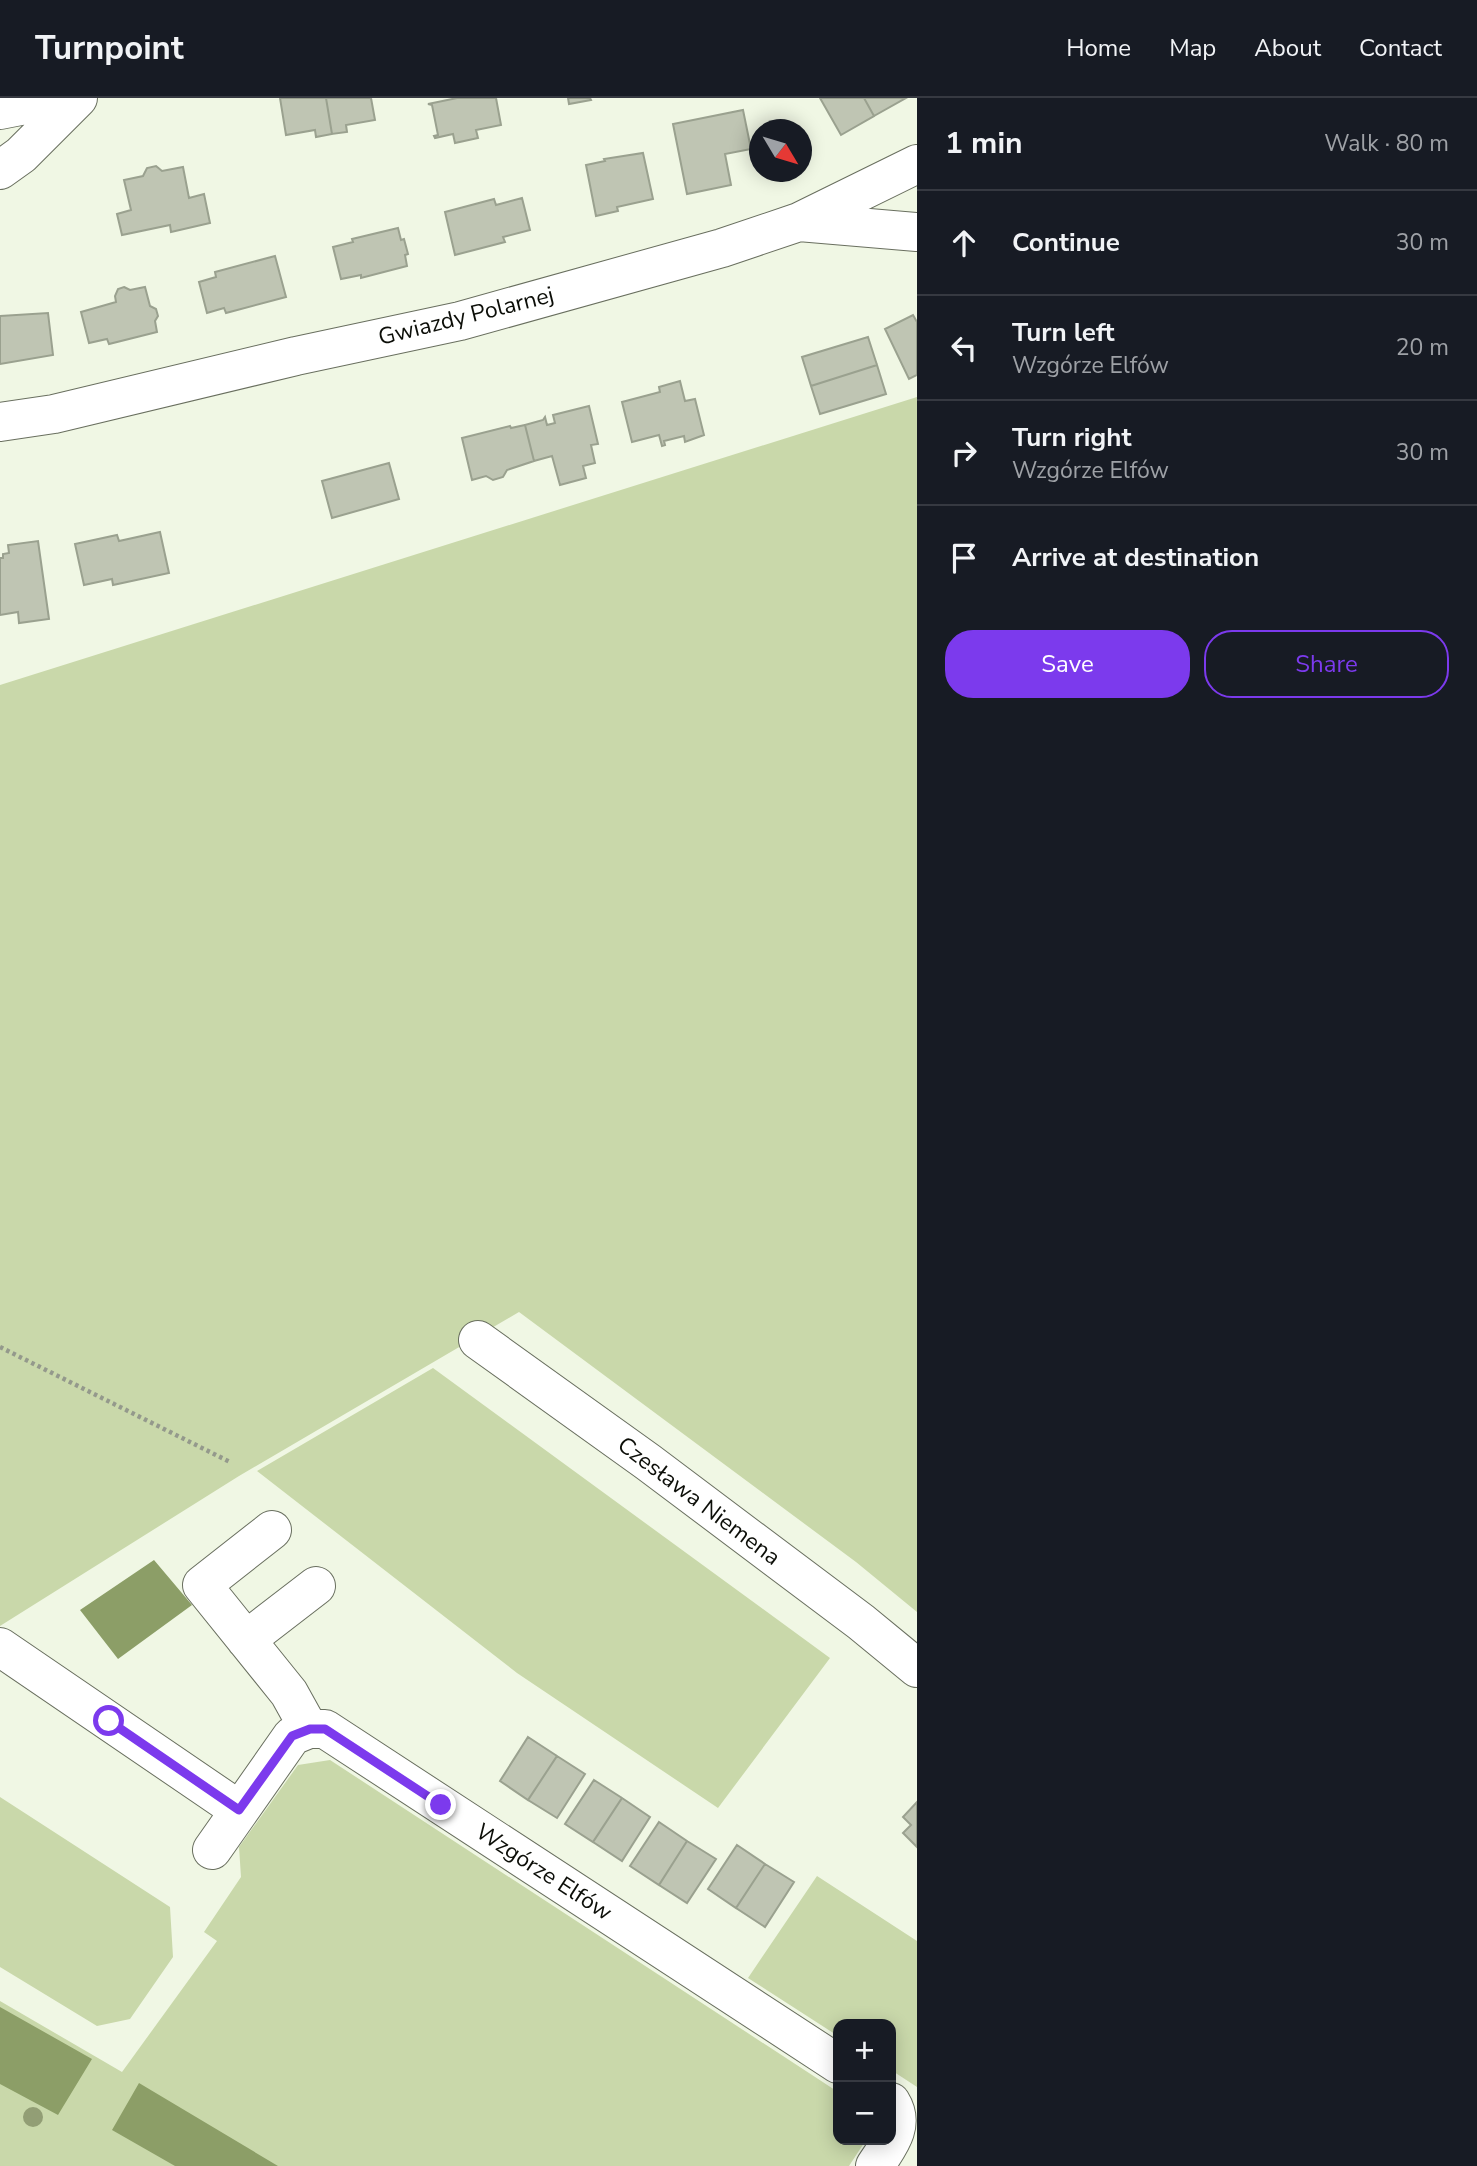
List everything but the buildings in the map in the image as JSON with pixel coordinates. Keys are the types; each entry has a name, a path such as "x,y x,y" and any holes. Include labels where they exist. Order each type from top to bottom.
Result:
{"street":[{"path":"0,110 61,98"},
{"path":"0,170 21,155 78,98"},
{"name":"Gwiazdy Polarnej","path":"0,422 54,414 296,356 460,321 722,248 799,222 917,164"},
{"path":"799,222 917,232"},
{"name":"Czesława Niemena","path":"478,1340 648,1462 861,1622 917,1668"},
{"path":"212,1850 292,1736 310,1729 289,1693 202,1585 272,1530"},
{"path":"246,1640 316,1586"},
{"path":"0,1647 239,1810"},
{"name":"Wzgórze Elfów","path":"310,1729 325,1729 833,2061"},
{"path":"875,2166 887,2145"}],"path":[{"path":"0,1346 230,1462"}],"shaded area":[{"path":"917,397 917,1612 856,1562 519,1312 239,1476 0,1626 0,685"},
{"path":"433,1368 830,1658 718,1808 517,1673 257,1471"},
{"path":"154,1560 192,1605 118,1659 80,1610"},
{"path":"330,1760 833,2089 833,2145 863,2145 849,2166 0,2166 0,2001 122,2072 217,1941 204,1932 241,1877 239,1847 298,1765"},
{"path":"0,1797 170,1907 173,1957 130,2019 97,2026 0,1967"},
{"path":"817,1876 917,1941 917,2087 896,2073 896,2019 833,2019 833,2033 748,1978"},
{"path":"0,2007 92,2059 58,2115 0,2084"},
{"path":"139,2083 278,2166 175,2166 112,2130"}],"route":[{"path":"109,1721 239,1810 292,1736 310,1729 325,1729 441,1805"}]}
